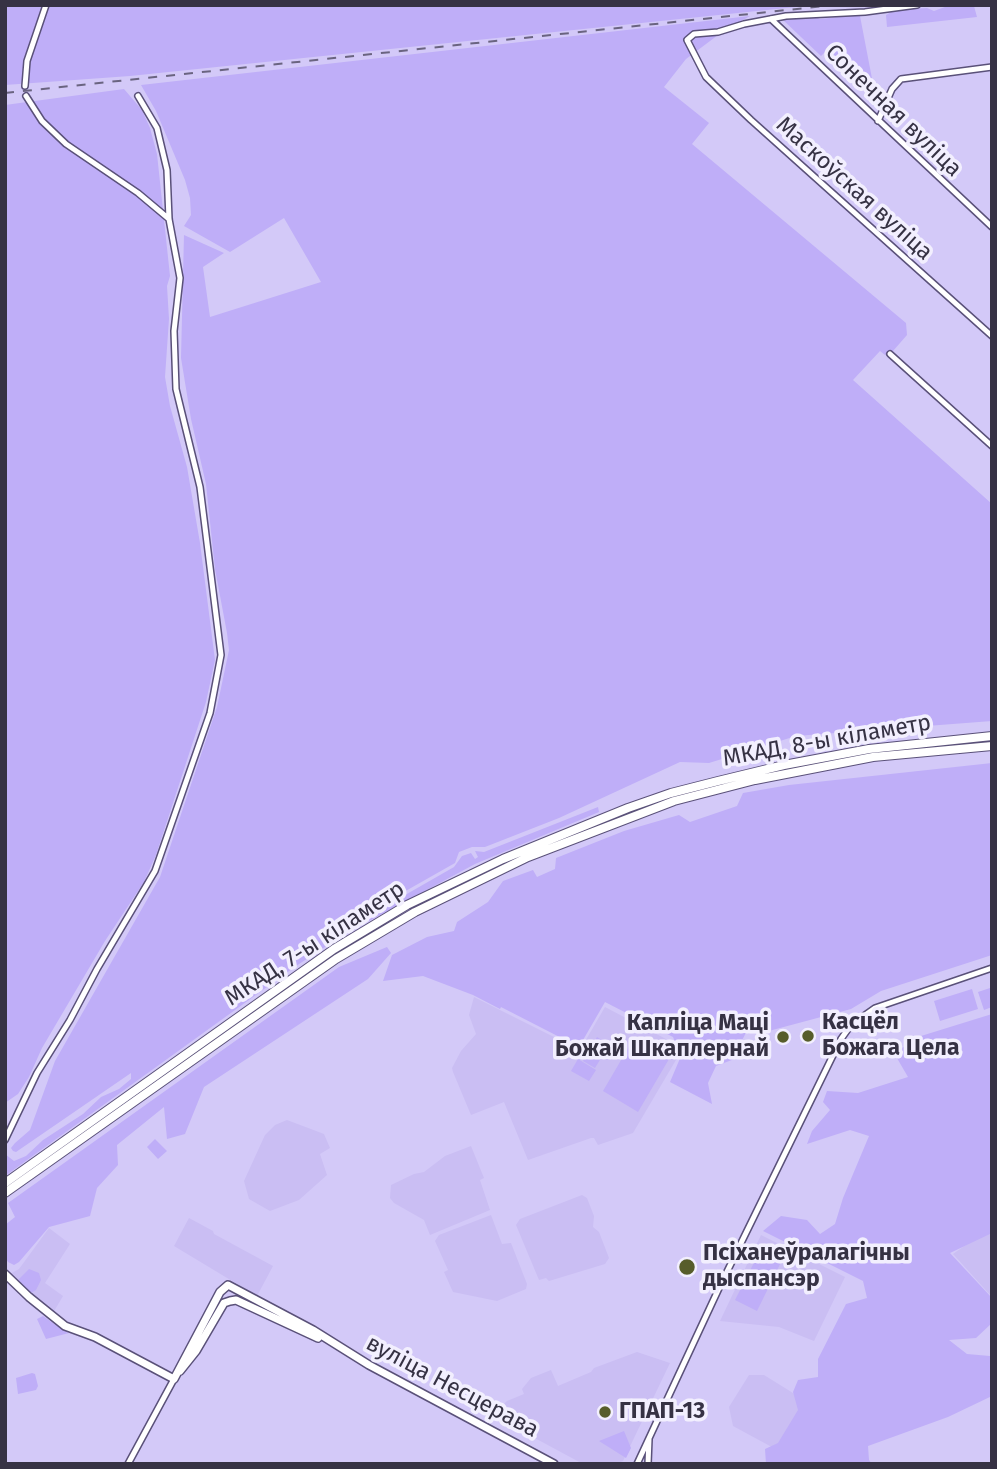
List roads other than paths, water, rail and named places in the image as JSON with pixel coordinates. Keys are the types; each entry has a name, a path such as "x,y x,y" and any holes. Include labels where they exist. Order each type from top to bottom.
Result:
{"highway":[{"name":"МКАД, 8-ы кіламетр","path":"672,797 784,765 869,749 992,736"},
{"name":"МКАД, 8-ы кіламетр","path":"672,797 861,760 992,746"},
{"name":"МКАД, 7-ы кіламетр","path":"46,1159 288,979 396,912 536,843 672,797"},
{"path":"5,1182 46,1159"},
{"path":"5,1193 46,1159"}],"main road":[{"path":"5,1268 8,1276 29,1297 65,1326 95,1337 175,1376 224,1303 236,1300 278,1322 332,1344"},
{"path":"199,1339 223,1289 228,1285 284,1314 332,1344"},
{"path":"236,1300 234,1293 241,1292"},
{"path":"278,1322 284,1321 284,1314"},
{"name":"вуліца Несцерава","path":"332,1344 554,1464"}],"street":[{"path":"25,86 27,61 46,5"},
{"path":"771,19 918,5"},
{"name":"Маскоўская вуліца","path":"771,19 718,32 694,34 688,37 689,48 706,77 751,120 992,336"},
{"name":"Сонечная вуліца","path":"771,19 992,227"},
{"path":"878,121 892,89 901,79 992,67"},
{"path":"26,96 42,121 66,144 138,193 169,219"},
{"path":"5,1140 37,1073 155,871 211,713 221,655 200,487 176,389 174,331 180,278 169,219 167,170 157,128 138,96"},
{"path":"890,354 992,446"},
{"path":"637,1464 806,1108 846,1032 860,1017 875,1008 992,968"},
{"path":"128,1464 175,1376"},
{"path":"648,1464 650,1436"}],"railway":[{"path":"5,93 834,5"}],"place":[{"name":"Касцёл Божага Цела","path":"808,1036"},
{"name":"Капліца Маці Божай Шкаплернай","path":"783,1037"},
{"name":"Псіханеўралагічны дыспансэр","path":"687,1267"},
{"name":"ГПАП-13","path":"605,1412"}]}
